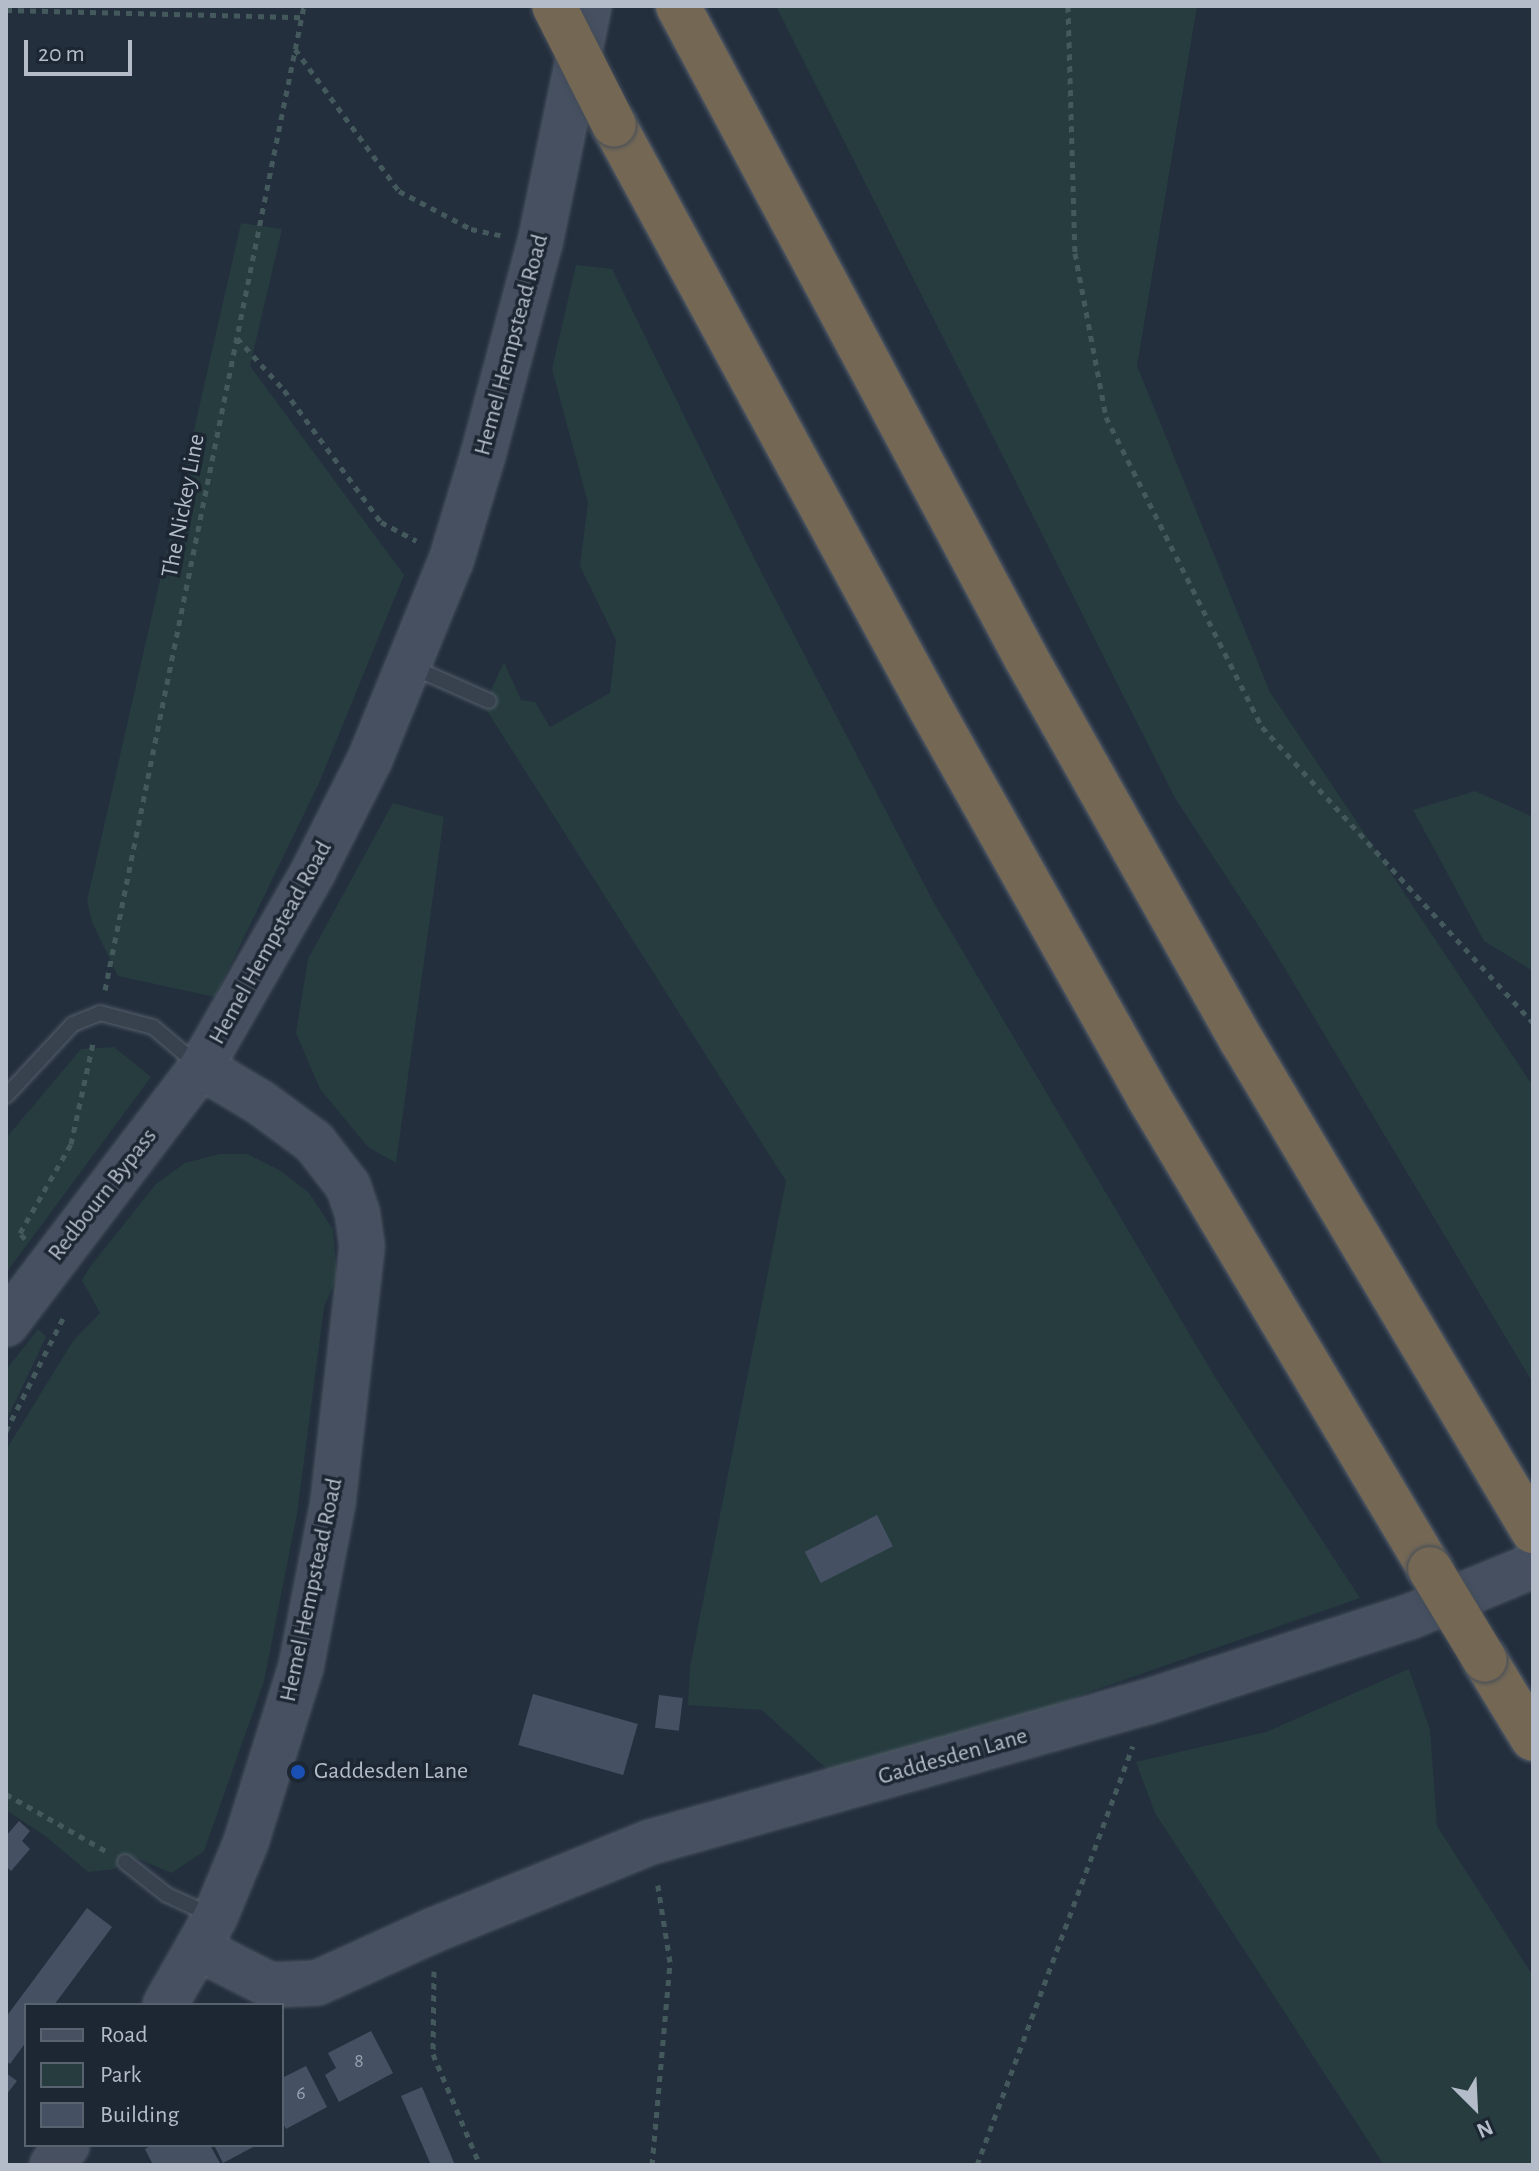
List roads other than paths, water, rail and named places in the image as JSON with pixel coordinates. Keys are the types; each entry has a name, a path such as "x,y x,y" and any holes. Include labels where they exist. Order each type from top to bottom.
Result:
{"highway":[{"path":"554,6 614,125 871,600 1125,1055 1533,1739"},
{"path":"678,6 1026,658 1242,1041 1532,1541"}],"street":[{"name":"Hemel Hempstead Road","path":"166,2003 207,1933 246,1842 301,1667 333,1502 362,1246 357,1212 348,1186 314,1142 261,1103 201,1067 313,872 370,759 411,666 451,561 540,243 589,6"},
{"name":"Redbourn Bypass","path":"6,1324 201,1067"},
{"name":"Gaddesden Lane","path":"207,1933 270,1985 292,1987 340,1975 434,1930 651,1842 1150,1701 1409,1617 1532,1541"},
{"path":"52,2165 66,2147"}],"lane":[{"path":"411,666 489,701"},
{"path":"6,1096 73,1024 100,1013 153,1027 201,1067"},
{"path":"125,1862 167,1895 207,1933"}],"place":[{"name":"Gaddesden Lane","path":"298,1772"}]}
